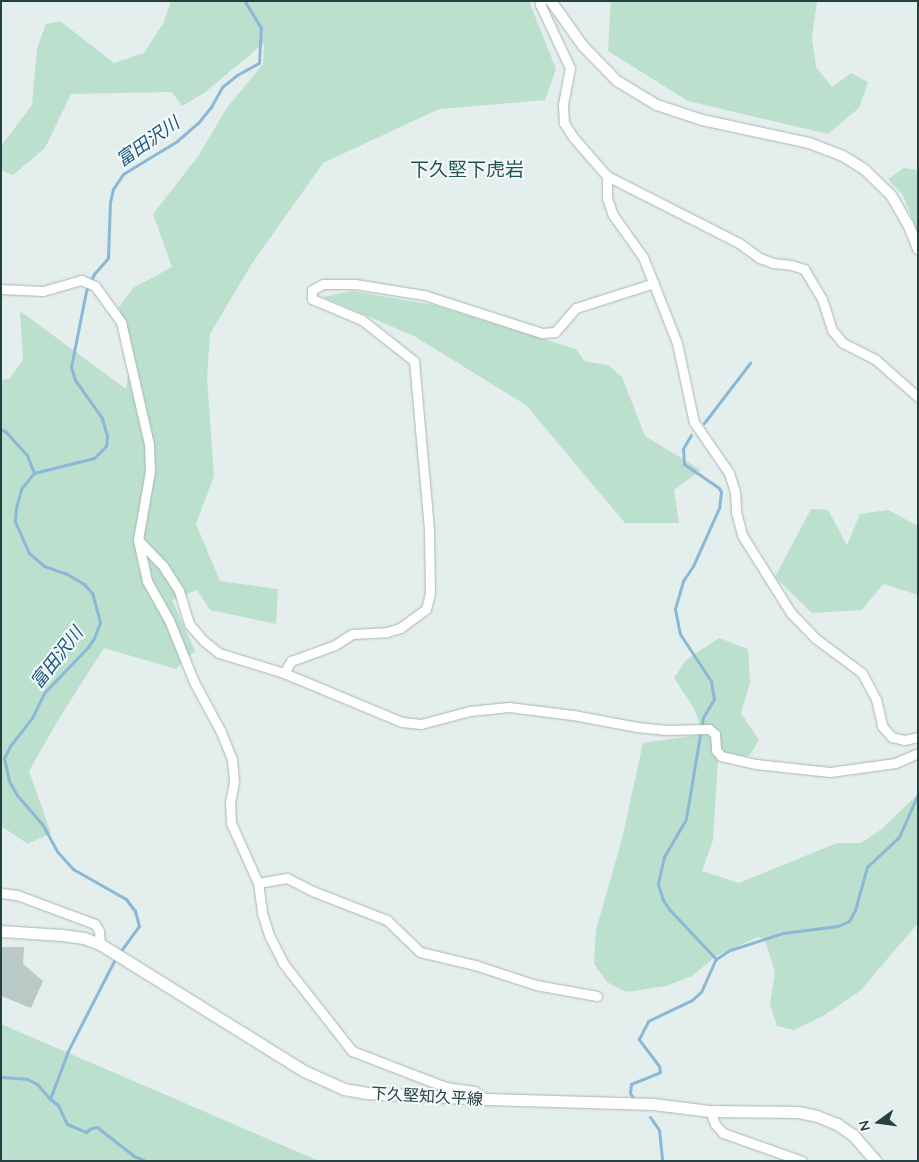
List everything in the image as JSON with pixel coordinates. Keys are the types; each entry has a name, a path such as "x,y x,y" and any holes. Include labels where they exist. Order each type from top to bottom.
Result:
{"main road":[{"name":"下久堅知久平線","path":"1,930 62,934 84,938 104,947 304,1071 331,1084 367,1093 653,1104 710,1111 773,1110 817,1116 837,1124 853,1135 876,1161"}],"street":[{"path":"542,1 540,4 570,68 563,105 564,123 573,137 606,176 739,242 760,258 773,263 804,269 822,299 832,330 843,343 875,359 918,397"},
{"path":"551,1 582,46 617,82 657,105 702,120 809,143 844,156 891,195 908,224 918,249"},
{"path":"606,176 607,198 613,215 643,257 677,343 694,422 729,473 735,492 736,512 742,535 791,613 809,632 862,673 876,699 882,726 892,737 904,740 918,737"},
{"path":"1,289 44,291 84,281 96,286 121,322 149,444 150,471 138,540 147,581 169,620 194,682 221,732 232,758 234,782 230,804 231,823 258,883 262,913 270,937 283,963 352,1051 446,1087 474,1091 487,1099"},
{"path":"284,673 291,661 335,645 352,634 387,632 400,628 426,609 430,592 429,529 414,361 362,320 312,299 312,290 323,284 354,284 424,294 542,333 554,332 576,308 654,283"},
{"path":"138,540 163,566 179,591 189,624 218,653 284,673 380,715 410,724 420,724 470,711 509,707 573,715 638,727 709,729 715,734 716,750 721,756 756,764 830,772 895,764 918,753"},
{"path":"258,883 287,878 315,892 387,920 420,952 475,966 536,985 597,996"},
{"path":"1,893 17,895 95,924 104,947"},
{"path":"710,1111 715,1124 723,1133 802,1161"}],"green space":[{"path":"171,1 529,1 556,69 545,100 439,109 323,163 251,265 210,334 207,378 214,476 196,524 220,581 278,589 276,624 210,610 197,590 172,600 195,651 176,669 104,648 60,717 29,771 51,833 28,844 1,826 1,380 9,379 23,360 20,311 126,389 131,358 119,307 133,288 172,267 153,214 199,155 226,109 263,64 264,43 204,93 182,106 172,92 71,94 45,148 13,175 1,170 1,146 32,105 37,48 46,24 60,21 114,63 144,53 164,22"},
{"path":"611,1 817,1 812,38 816,67 832,87 851,73 868,82 859,108 828,134 688,101 608,51"},
{"path":"904,168 918,170 918,233 903,195 888,179"},
{"path":"352,291 434,305 576,349 584,361 608,365 622,377 645,436 701,470 674,490 679,523 625,523 526,405 414,336 323,297"},
{"path":"811,509 828,510 847,545 860,514 888,510 918,526 918,595 883,584 862,610 812,613 775,577"},
{"path":"719,638 748,649 750,683 741,713 759,740 750,755 718,759 713,840 702,871 739,883 837,843 861,843 882,829 918,794 918,923 860,991 823,1016 794,1030 777,1026 770,1004 775,972 765,940 758,937 716,956 692,976 666,986 626,992 607,982 594,964 596,930 622,839 643,743 703,734 694,708 674,678 686,660"},
{"path":"1,1024 319,1161 1,1161"}],"building":[{"path":"1,947 24,947 23,964 43,981 31,1008 1,996"}],"waterway":[{"name":"富田沢川","path":"120,952 139,926 135,911 126,899 73,869 57,851 42,824 17,795 9,781 4,758 10,746 32,718 44,693 88,647 94,638 100,622 92,593 84,584 67,574 44,566 29,553 15,521 16,508 21,489 34,473 94,458 106,446 107,436 102,418 75,380 71,367 86,291 94,274 108,258 110,202 113,189 123,174 177,141 198,123 211,107 222,87 237,75 259,63 261,28 245,1"},
{"path":"704,423 750,363"},
{"path":"1,429 27,455 34,473"},
{"path":"691,435 683,449 684,464 719,488 721,492 719,508 693,566 683,581 675,609 680,634 711,681 714,699 703,717 686,819 664,857 658,884 663,900 669,909 716,959"},
{"path":"634,1099 630,1093 631,1084 660,1072 659,1066 639,1039 648,1021 692,1000 701,992 716,959 730,950 783,933 838,926 849,921 855,910 867,867 899,837 918,794"},
{"name":"富田沢川","path":"116,957 68,1051 50,1099 58,1105 67,1124 86,1132 91,1128 97,1127 134,1156 146,1161"},
{"path":"1,1077 27,1079 37,1084 50,1099"},
{"path":"650,1117 659,1130 662,1161"}],"district":[{"name":"下久堅下虎岩","path":"467,170"}]}
